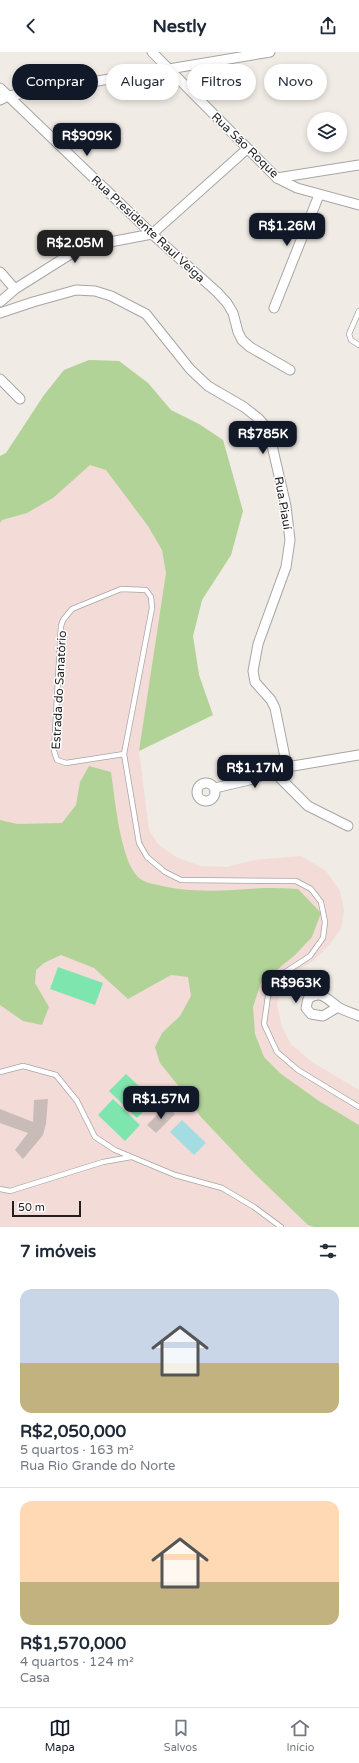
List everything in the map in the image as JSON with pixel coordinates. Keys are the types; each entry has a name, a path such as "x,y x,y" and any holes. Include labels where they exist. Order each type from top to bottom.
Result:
{"street":[{"name":"Rua São Roque","path":"152,52 164,64"},
{"path":"179,67 270,52"},
{"name":"Rua São Roque","path":"179,79 277,178 297,188 359,205"},
{"path":"4,98 106,80"},
{"name":"Rua Presidente Raul Veiga","path":"0,88 4,98 217,292 227,303 233,313 238,332 242,340 290,370"},
{"path":"0,302 15,289 77,250 94,245 152,234 248,149"},
{"path":"277,178 359,165"},
{"path":"274,308 320,195"},
{"path":"0,272 15,289"},
{"name":"Rua Piauí","path":"0,313 32,302 76,290 95,291 111,296 146,314 190,369 208,386 254,414 266,428 271,441 286,506 290,540 286,567 258,644 253,671 255,682 271,700 275,708 287,767"},
{"path":"0,379 20,399"},
{"path":"215,788 287,767 359,755"},
{"path":"274,772 308,806 348,826"},
{"path":"338,1007 359,1016"}],"lane":[{"path":"359,311 348,334 351,340 359,345"},
{"name":"Estrada do Sanatório","path":"124,754 66,763 57,760 54,751 61,626 63,620 72,609 120,589 146,590 151,597 152,608 124,754 139,843 147,857 165,872 181,880 296,881 311,889 321,902 325,922 323,938 310,956 278,977 268,996 264,1024 277,1052 298,1070 359,1107"},
{"path":"0,1072 23,1066 56,1075 77,1101 95,1137 115,1150 175,1175 222,1188 254,1207 280,1227"},
{"path":"0,1189 10,1191 103,1162 131,1157"}],"shaded area":[{"path":"89,360 119,361 148,383 171,410 199,424 223,440 243,511 231,555 202,600 193,636 199,675 213,715 139,751 149,830 158,844 176,857 200,866 227,867 254,860 301,856 326,871 340,891 344,910 341,928 330,944 315,959 293,974 280,992 277,1005 282,1027 291,1044 312,1062 359,1090 359,1227 0,1227 0,456 6,453 44,395 64,370"}],"green space":[{"path":"89,360 119,361 148,383 171,410 199,424 223,440 243,511 231,555 202,600 193,636 199,675 213,715 139,751 166,573 162,550 148,526 106,470 90,465 53,498 27,513 2,520 0,523 0,456 6,453 44,395 64,370"},
{"path":"89,766 111,772 119,828 123,844 127,858 139,878 146,882 185,890 265,888 298,889 321,913 312,937 295,955 261,983 253,1007 255,1034 264,1057 281,1074 319,1101 359,1125 359,1227 314,1227 308,1225 252,1171 200,1116 189,1099 160,1063 155,1047 162,1033 180,1016 191,996 188,977 171,975 128,999 94,968 61,955 44,963 36,970 35,983 49,1007 42,1025 23,1021 0,1005 0,820 17,824 62,823 76,805 80,782"},
{"path":"58,967 103,983 95,1005 50,989"},
{"path":"126,1074 154,1100 137,1118 109,1091"},
{"path":"113,1099 140,1125 125,1141 98,1115"}],"water":[{"path":"182,1120 206,1143 194,1155 170,1132"}],"building":[{"path":"48,1099 46,1124 43,1135 23,1159 15,1150 28,1133 0,1123 0,1109 33,1122 34,1100"},
{"path":"166,1106 175,1114 156,1133 147,1125"}]}
